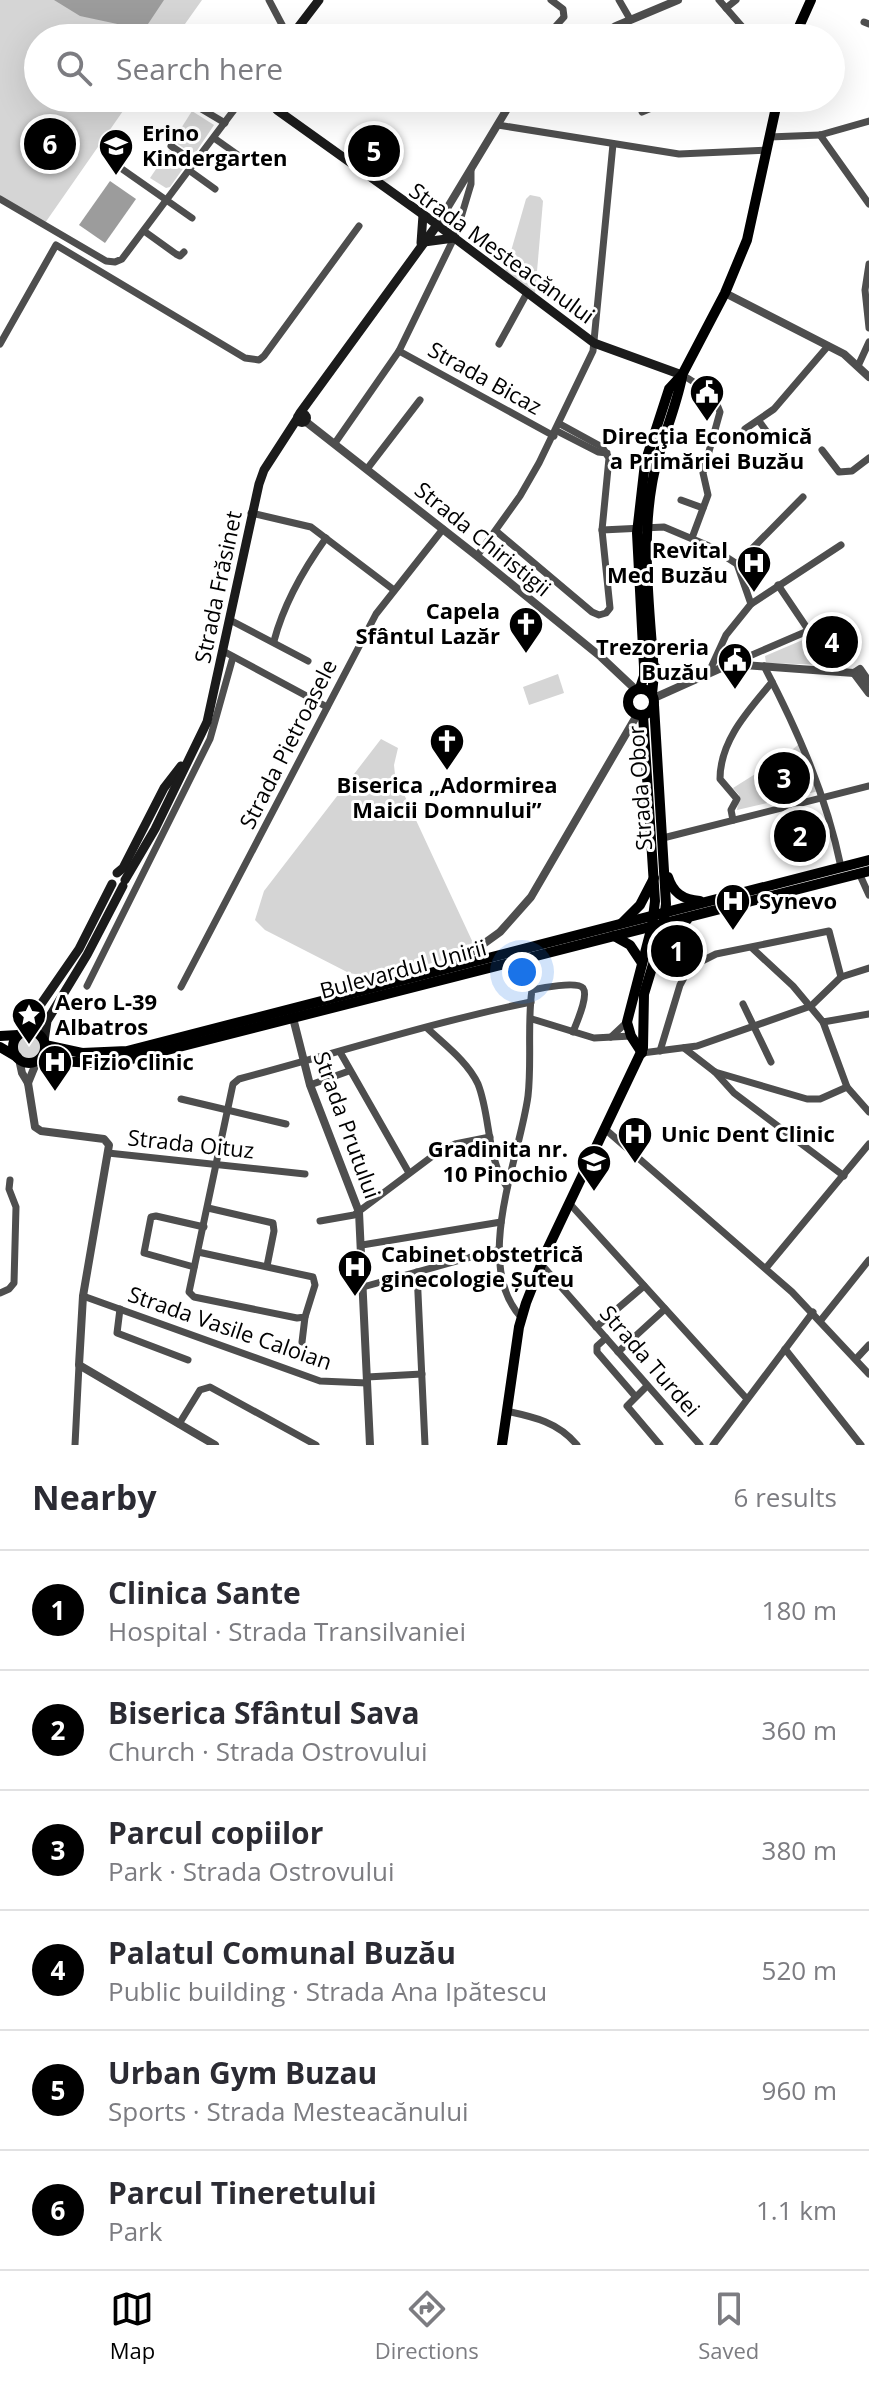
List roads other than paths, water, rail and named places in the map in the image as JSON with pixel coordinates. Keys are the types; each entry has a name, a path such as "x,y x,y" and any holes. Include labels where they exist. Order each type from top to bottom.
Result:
{"main road":[{"path":"301,24 319,0"},
{"path":"800,24 811,0"},
{"name":"Strada Mesteacănului","path":"281,112 455,236 594,343 682,375"},
{"name":"Strada Obor","path":"638,689 644,667 642,527 648,450 669,389 682,375 725,293 747,240 775,112"},
{"path":"423,215 423,244 455,236"},
{"name":"Strada Frăsinet","path":"44,1043 47,1021 104,924 123,868 164,788 195,747 207,722 251,513 264,470 437,225"},
{"name":"Strada Obor","path":"642,527 665,869 665,918 647,964"},
{"path":"638,689 653,699 650,712 640,715 629,709 627,702 629,694 638,689"},
{"name":"Strada Obor","path":"640,715 655,876 647,964"},
{"name":"Bulevardul Unirii","path":"44,1043 82,1053 127,1051 612,936 714,901 869,860"},
{"path":"665,869 673,889 680,895 691,901 714,901"},
{"name":"Bulevardul Unirii","path":"665,918 694,916 864,872"},
{"path":"621,924 640,905 655,876"},
{"name":"Strada Frăsinet","path":"20,1034 79,949 119,881"},
{"path":"642,1053 631,1036 627,1022 647,964 671,934 694,916"},
{"name":"Bulevardul Unirii","path":"38,1060 95,1063 128,1060 449,968 621,924 653,921"},
{"path":"502,1445 521,1317 541,1264 642,1053 647,964 630,945 612,936"},
{"path":"627,1022 644,1027"},
{"path":"631,1036 644,1027"},
{"path":"0,1036 35,1032 44,1043 44,1053 31,1063 0,1047"},
{"path":"18,1058 13,1046 20,1034"}],"street":[{"path":"269,0 282,24"},
{"path":"551,0 563,9 564,17 558,24"},
{"path":"619,0 630,19"},
{"path":"621,24 678,0"},
{"path":"719,0 740,24"},
{"path":"726,8 736,0"},
{"path":"207,112 225,123"},
{"path":"0,199 106,261 115,262 122,259 233,112"},
{"path":"437,225 507,112"},
{"path":"769,137 820,135 869,121"},
{"path":"498,125 679,154 767,150"},
{"path":"820,135 869,204"},
{"path":"214,138 238,155"},
{"path":"477,556 520,496 557,430 594,343 613,144"},
{"path":"171,146 196,163"},
{"path":"335,443 399,351 455,236 471,184 471,168"},
{"path":"122,169 192,218"},
{"path":"190,171 215,189"},
{"path":"0,344 56,245 245,358 259,360 359,226"},
{"path":"144,231 176,254 180,256 184,252"},
{"path":"858,366 868,344 865,290 869,264"},
{"path":"499,344 527,293"},
{"path":"725,293 844,354 869,377"},
{"path":"745,429 777,406 828,346"},
{"name":"Strada Bicaz","path":"399,351 557,430"},
{"path":"682,375 698,384 720,409 703,473 708,495 692,538"},
{"path":"367,469 420,400"},
{"name":"Strada Chiristigii","path":"302,419 477,556 638,689"},
{"path":"759,421 767,432"},
{"path":"496,531 599,615 606,613 611,601 602,530 610,462 607,453 598,452 557,430"},
{"path":"822,450 839,472 852,471 869,458"},
{"path":"692,471 703,473"},
{"path":"737,564 803,497"},
{"path":"681,500 703,508"},
{"path":"251,513 300,522 394,590"},
{"path":"602,530 664,527 692,538 737,564 751,604"},
{"name":"Strada Pietroasele","path":"181,987 376,614 443,529"},
{"path":"274,641 281,616 308,563 326,538"},
{"path":"709,672 726,635 751,604 841,545"},
{"path":"778,585 836,671"},
{"path":"230,620 308,661"},
{"path":"653,699 810,630"},
{"path":"223,651 327,707"},
{"path":"87,986 210,739 233,657"},
{"path":"653,662 660,671 671,677 696,678"},
{"path":"730,664 857,671 869,682"},
{"path":"764,666 801,739 824,798 841,867"},
{"path":"857,671 869,693"},
{"path":"733,820 731,810 737,799 720,779 723,755 736,728 772,682"},
{"path":"449,968 500,932 531,897 640,715"},
{"path":"663,838 869,786"},
{"path":"864,872 869,895"},
{"path":"104,924 114,931"},
{"path":"660,1051 686,974 705,958 829,931 841,977"},
{"path":"752,948 811,1006 823,1022 847,1087 869,1112"},
{"path":"642,1053 684,1048 811,1006 841,977 869,968"},
{"path":"521,1317 510,1301 500,1249 501,1222 529,1093 534,989 579,986 585,993 573,1032"},
{"path":"305,1317 297,1318 189,1294 231,1087 237,1080 427,1028 451,1018 531,1002"},
{"path":"743,1004 771,1062"},
{"name":"Strada Prutului","path":"292,1014 310,1085 359,1212 370,1445"},
{"path":"823,1022 869,1014"},
{"path":"532,1019 594,1038 631,1036"},
{"path":"611,1037 627,1022"},
{"path":"427,1028 472,1073 481,1094 497,1171 507,1187"},
{"path":"684,1048 715,1072 734,1093 844,1176"},
{"path":"340,1052 409,1173"},
{"name":"Strada Oituz","path":"18,1058 28,1083 35,1127 41,1131 104,1139 109,1145 108,1153 305,1174"},
{"path":"28,1083 38,1060"},
{"path":"310,1085 349,1071"},
{"path":"715,1072 815,1100 847,1087"},
{"path":"181,1099 286,1124"},
{"path":"605,1129 766,1268 821,1320 869,1374"},
{"path":"320,1221 359,1212 444,1149 490,1137"},
{"path":"766,1268 869,1144"},
{"path":"75,1445 83,1296 108,1153"},
{"path":"0,1293 14,1283 16,1207 9,1189 10,1180"},
{"path":"570,1204 747,1399"},
{"path":"208,1208 273,1223 267,1266"},
{"path":"194,1267 144,1253 148,1222 156,1216 204,1227"},
{"path":"362,1245 501,1222"},
{"path":"363,1287 500,1249"},
{"path":"198,1252 315,1278 302,1342"},
{"path":"821,1320 869,1260"},
{"name":"Strada Turdei","path":"541,1264 700,1445"},
{"path":"417,1272 425,1445"},
{"path":"596,1327 644,1286"},
{"name":"Strada Vasile Caloian","path":"83,1296 320,1381 422,1374"},
{"path":"120,1309 117,1333 188,1360"},
{"path":"618,1352 665,1309"},
{"path":"713,1445 813,1312"},
{"path":"606,1338 597,1346 597,1352 635,1396"},
{"path":"856,1359 869,1345"},
{"path":"785,1349 861,1445"},
{"path":"79,1365 215,1445"},
{"path":"647,1386 628,1404 628,1409 660,1445"},
{"path":"179,1424 200,1390 210,1387 316,1445"},
{"path":"506,1411 550,1423 564,1431 577,1445"}],"place":[{"name":"Parcul Tineretului","path":"50,144"},
{"name":"Urban Gym Buzau","path":"374,151"},
{"name":"Erino Kindergarten","path":"116,177"},
{"name":"Direcţia Economică a Primăriei Buzău","path":"707,423"},
{"name":"Revital Med Buzău","path":"754,594"},
{"name":"Palatul Comunal Buzău","path":"832,642"},
{"name":"Capela Sfântul Lazăr","path":"526,655"},
{"name":"Trezoreria Buzău","path":"735,691"},
{"name":"Biserica „Adormirea Maicii Domnului”","path":"447,772"},
{"name":"Parcul copiilor","path":"784,778"},
{"name":"Biserica Sfântul Sava","path":"800,836"},
{"name":"Synevo","path":"733,932"},
{"name":"Clinica Sante","path":"677,951"},
{"name":"Aero L-39 Albatros","path":"29,1046"},
{"name":"Fizio clinic","path":"55,1093"},
{"name":"Unic Dent Clinic","path":"635,1165"},
{"name":"Gradinita nr. 10 Pinochio","path":"594,1193"},
{"name":"Cabinet obstetrică ginecologie Șuteu","path":"355,1298"}]}
